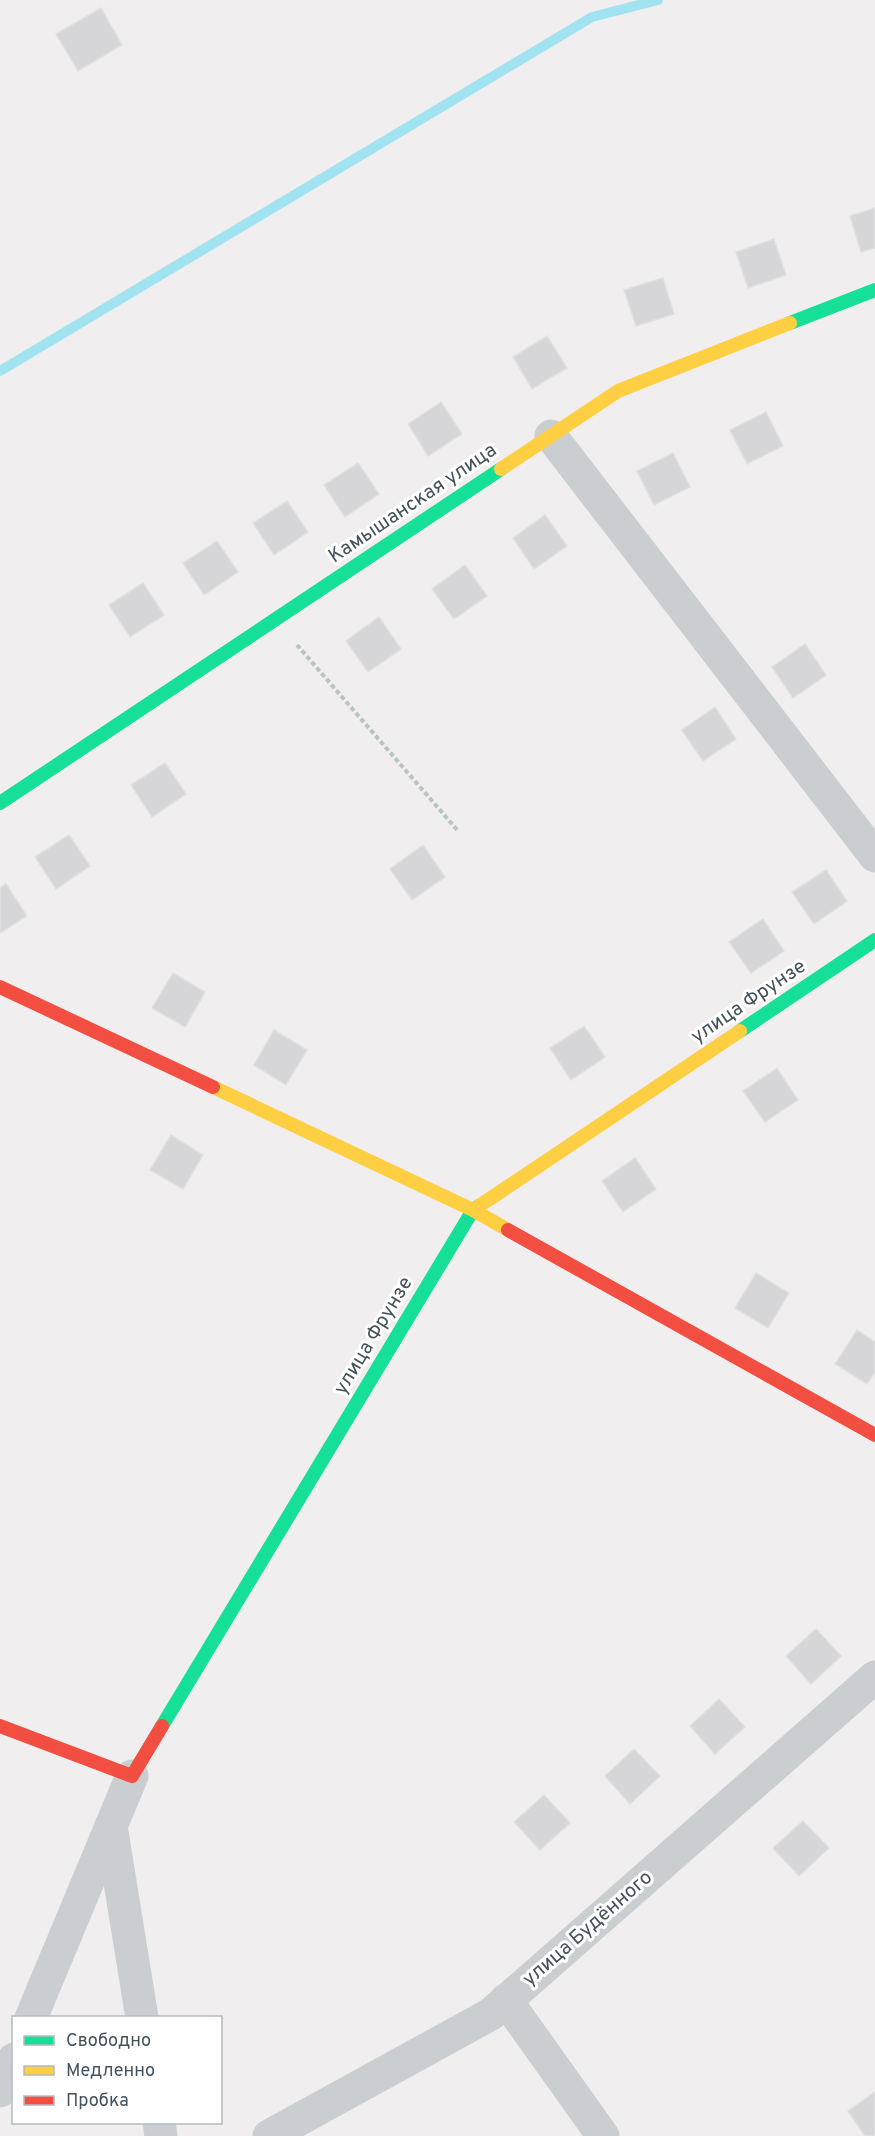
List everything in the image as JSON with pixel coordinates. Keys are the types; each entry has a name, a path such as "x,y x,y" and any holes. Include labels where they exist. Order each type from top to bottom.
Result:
{"street":[{"name":"Камышанская улица","path":"0,803 618,391 875,290"},
{"path":"551,436 875,856"},
{"name":"улица Фрунзе","path":"132,1776 473,1210 875,940"},
{"path":"0,987 473,1210 875,1435"},
{"name":"улица Будённого","path":"269,2136 491,2014 875,1677"},
{"path":"0,1726 132,1776 32,2016"},
{"path":"111,1826 142,2016"},
{"path":"506,2000 603,2136"},
{"path":"0,2091 12,2064"}],"path":[{"path":"275,620 459,832"}],"building":[{"path":"101,8 122,45 78,71 56,34"},
{"path":"875,208 875,248 861,252 850,216"},
{"path":"774,239 786,275 748,288 736,252"},
{"path":"663,278 674,314 636,326 624,290"},
{"path":"547,336 567,368 532,389 513,357"},
{"path":"441,402 462,434 428,456 408,424"},
{"path":"766,412 783,446 747,464 730,430"},
{"path":"673,453 690,487 654,505 637,471"},
{"path":"358,463 379,494 345,517 324,485"},
{"path":"287,501 308,532 274,555 253,523"},
{"path":"545,515 567,546 534,569 513,538"},
{"path":"217,541 238,572 204,595 183,563"},
{"path":"465,565 487,596 454,619 432,589"},
{"path":"143,583 164,615 130,637 109,605"},
{"path":"379,617 401,649 368,672 346,641"},
{"path":"805,644 826,675 793,698 772,667"},
{"path":"715,707 736,739 703,761 682,730"},
{"path":"165,763 186,794 152,817 131,785"},
{"path":"69,835 90,866 56,889 35,857"},
{"path":"423,845 445,877 412,900 390,869"},
{"path":"826,870 847,901 814,924 792,892"},
{"path":"6,884 27,916 0,933 0,888"},
{"path":"763,919 784,951 751,973 729,942"},
{"path":"173,973 205,992 185,1027 152,1008"},
{"path":"584,1026 605,1057 571,1080 550,1048"},
{"path":"274,1030 307,1050 286,1085 254,1065"},
{"path":"777,1068 798,1100 765,1122 743,1091"},
{"path":"171,1135 203,1155 183,1189 150,1170"},
{"path":"635,1158 656,1189 623,1212 602,1181"},
{"path":"756,1273 789,1293 768,1328 735,1308"},
{"path":"857,1330 875,1342 875,1372 867,1384 835,1364"},
{"path":"816,1629 841,1656 811,1684 786,1656"},
{"path":"719,1699 745,1727 715,1754 690,1726"},
{"path":"634,1749 660,1776 630,1804 605,1776"},
{"path":"544,1795 570,1823 540,1850 514,1822"},
{"path":"803,1821 829,1848 799,1876 773,1848"},
{"path":"875,2092 875,2136 865,2136 848,2111"}],"waterway":[{"path":"0,371 592,17 658,0"}],"traffic: fast":[{"path":"790,323 875,290"},
{"path":"0,803 501,469"},
{"path":"740,1031 875,940"},
{"path":"162,1726 473,1210 479,1206"}],"traffic: slow":[{"path":"501,469 618,391 790,323"},
{"path":"479,1206 740,1031"},
{"path":"213,1087 473,1210 508,1230"}],"traffic: jam":[{"path":"0,987 213,1087"},
{"path":"508,1230 875,1435"},
{"path":"0,1726 132,1776 162,1726"}]}
